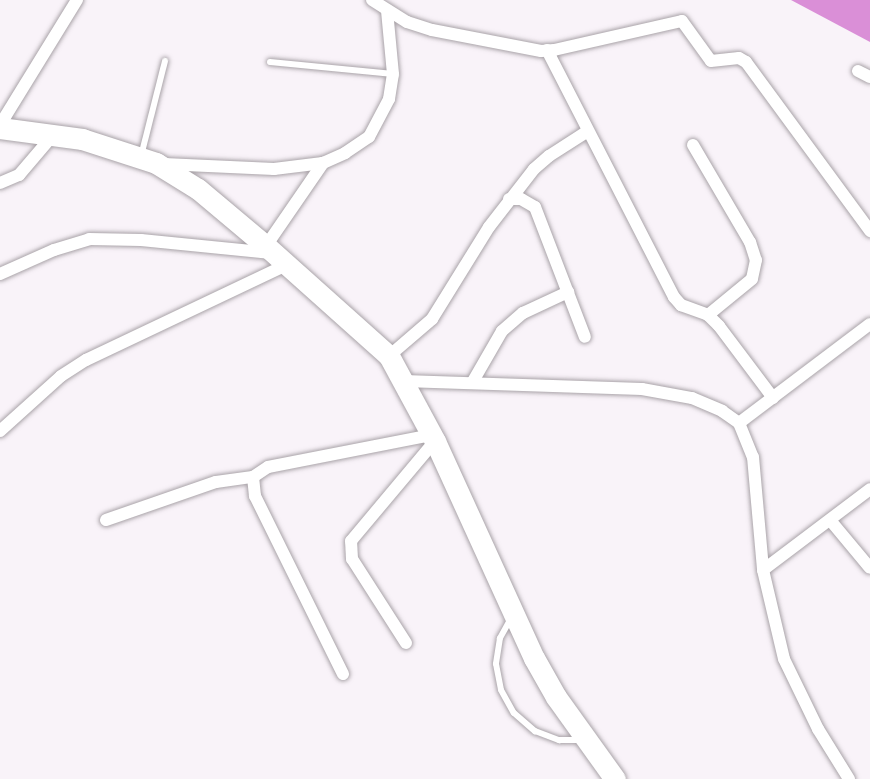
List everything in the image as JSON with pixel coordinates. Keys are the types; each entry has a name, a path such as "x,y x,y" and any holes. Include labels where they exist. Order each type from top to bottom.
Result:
{"main road":[{"path":"0,126 54,133 149,161 198,189 335,304 388,356 404,381 483,541 534,658 586,740 615,779"}],"street":[{"path":"0,126 77,0"},
{"path":"372,0 407,22 432,30 547,50 682,22 711,61 739,58 746,62 870,231"},
{"path":"149,161 248,170 323,163 345,153 369,137 389,99 393,74 387,10"},
{"path":"547,50 674,297 681,305 708,315 773,398"},
{"path":"388,356 432,319 509,199 549,156 588,131"},
{"path":"0,183 19,175 54,133"},
{"path":"693,145 750,242 756,260 752,279 708,315"},
{"path":"0,431 61,376 86,359 276,255 323,163"},
{"path":"509,199 521,199 535,207 585,337"},
{"path":"0,274 64,246 89,239 141,240 276,255"},
{"path":"472,383 502,331 523,313 568,292"},
{"path":"739,424 870,324"},
{"path":"404,381 642,388 676,393 722,411 739,424 752,457 763,570 784,659 813,720 849,779"},
{"path":"106,520 216,482 253,477 268,467 433,438"},
{"path":"406,643 352,559 351,541 433,438"},
{"path":"253,477 254,496 343,674"},
{"path":"763,570 870,489"},
{"path":"830,520 870,568"}],"lane":[{"path":"149,161 164,61"},
{"path":"270,62 393,74"},
{"path":"513,614 500,638 496,664 501,690 507,702 514,713 534,730 559,740 586,740"}],"shaded area":[{"path":"791,0 870,0 870,42"}]}
